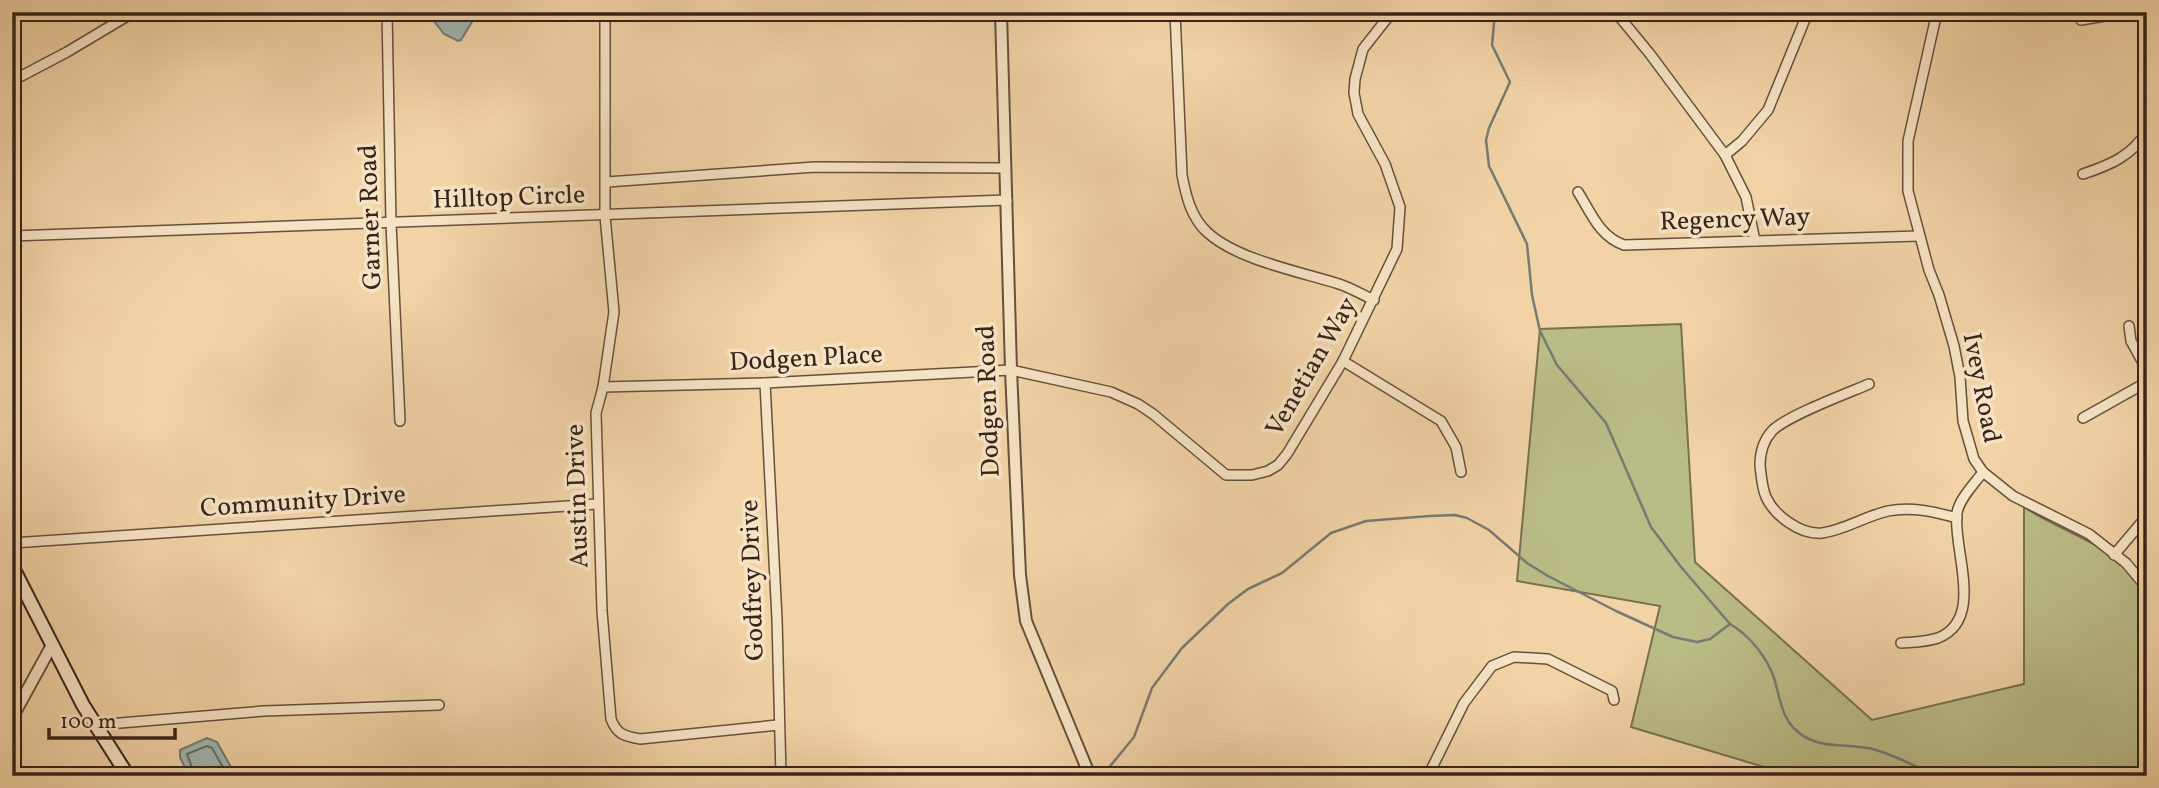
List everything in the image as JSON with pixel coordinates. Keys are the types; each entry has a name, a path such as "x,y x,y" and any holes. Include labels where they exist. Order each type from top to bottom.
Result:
{"main road":[{"path":"12,566 96,725 128,776"}],"street":[{"path":"12,80 67,52 134,12"},
{"name":"Garner Road","path":"387,12 391,223 400,421"},
{"name":"Austin Drive","path":"605,12 605,216 614,312 603,387 596,412 597,505 609,711 614,728 623,736 640,739 778,725"},
{"name":"Dodgen Road","path":"1001,12 1016,514 1026,621 1090,776"},
{"path":"1175,12 1182,175 1185,195 1195,218 1206,232 1240,252 1297,273 1343,285 1374,300"},
{"name":"Venetian Way","path":"1011,370 1125,397 1153,414 1227,475 1252,475 1278,465 1343,361 1397,249 1400,207 1385,164 1358,114 1354,93 1363,49 1392,12"},
{"path":"1595,12 1618,14 1725,155 1746,197 1755,241"},
{"path":"1725,155 1742,141 1768,110 1808,12"},
{"name":"Ivey Road","path":"1937,12 1908,141 1908,191 1919,236 1954,346 1968,443 1983,472 2013,496 2089,534 2126,563 2147,588"},
{"path":"2081,20 2128,12"},
{"path":"2083,174 2117,162 2129,154 2147,131"},
{"path":"607,181 815,167 1005,168"},
{"name":"Regency Way","path":"1578,192 1600,229 1611,240 1624,245 1919,236"},
{"name":"Hilltop Circle","path":"12,236 1007,200"},
{"path":"2129,326 2131,341 2147,370"},
{"path":"1343,361 1441,421 1456,447 1461,472"},
{"name":"Dodgen Place","path":"603,387 765,383 1011,370"},
{"path":"2083,418 2147,382"},
{"name":"Godfrey Drive","path":"765,383 777,619 781,776"},
{"path":"1869,384 1816,406 1772,431 1760,456 1765,495 1770,504 1776,513 1798,527 1814,533 1849,525 1888,511 1932,511 1956,518"},
{"path":"1901,643 1938,638 1959,618 1963,605 1964,579 1957,509 1983,472"},
{"name":"Community Drive","path":"12,542 597,505"},
{"path":"2115,555 2147,516"},
{"path":"12,718 52,645"},
{"path":"1428,776 1464,703 1492,666 1514,657 1548,659 1612,691 1614,700"},
{"path":"96,725 264,711 439,705"}],"green space":[{"path":"1681,324 1695,562 1872,720 2024,684 2024,507 2108,552 2136,577 2147,592 2147,776 1794,776 1631,727 1660,606 1517,581 1540,329"}],"water":[{"path":"427,12 478,12 458,41 444,34"},
{"path":"207,738 217,742 236,776 189,776 180,757 180,750"}],"waterway":[{"path":"1495,12 1492,45 1510,82 1489,128 1486,140 1489,166 1527,244 1532,295 1540,331 1557,365 1606,423 1651,527 1730,624 1744,634 1762,655 1771,670 1785,714 1792,726 1816,742 1876,750 1936,776"},
{"path":"1102,776 1134,737 1152,688 1182,648 1228,604 1248,589 1282,573 1331,533 1366,521 1455,515 1467,518 1489,530 1527,563 1548,576 1673,637 1697,642 1710,639 1730,624"}]}
